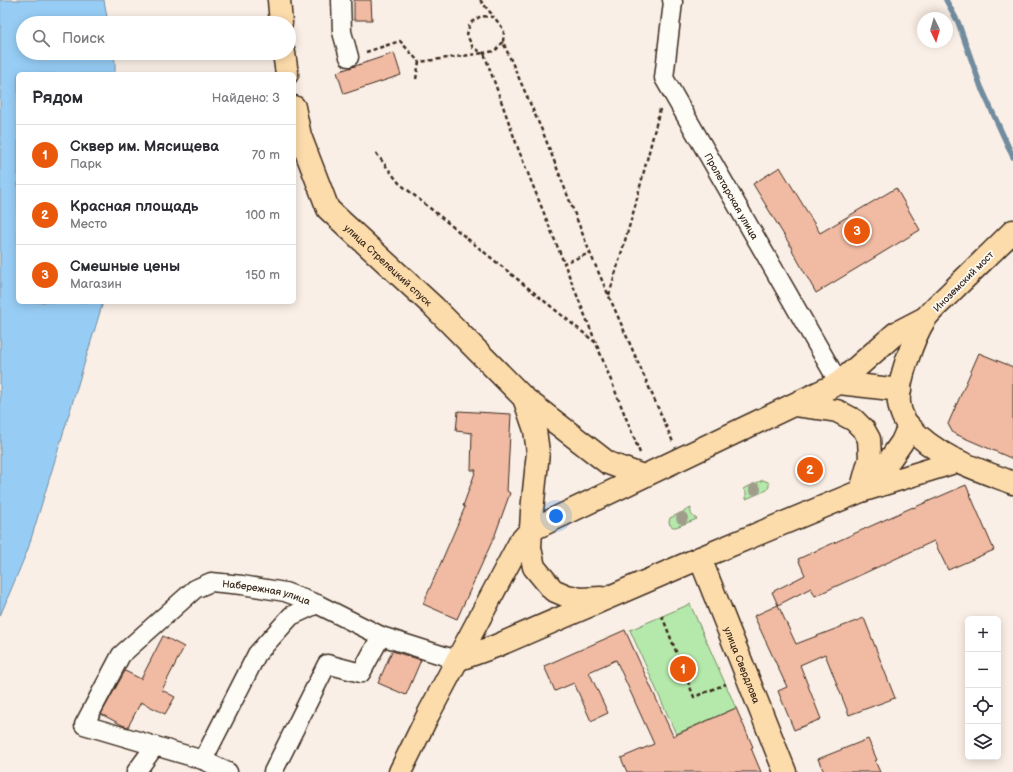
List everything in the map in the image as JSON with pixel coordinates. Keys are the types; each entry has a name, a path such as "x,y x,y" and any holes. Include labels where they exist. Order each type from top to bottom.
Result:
{"main road":[{"path":"279,0 280,16"},
{"path":"285,60 287,72"},
{"name":"улица Стрелецкий спуск","path":"296,117 300,136 328,209 434,307 524,398 608,463 646,475"},
{"name":"Иноземский мост","path":"927,316 1013,231"},
{"path":"400,772 428,713 520,542 531,530 839,383 896,333 927,316"},
{"path":"927,316 916,337 907,361 900,390 899,403 902,415 909,426 929,445 958,461 1013,483"},
{"path":"839,383 900,390"},
{"name":"улица Стрелецкий спуск","path":"524,398 535,430 538,452 530,548 534,567 553,590 567,596 582,599 608,598"},
{"path":"795,405 837,411 854,420 864,430 869,439 870,458 861,491"},
{"path":"861,491 886,465 902,442 909,426"},
{"path":"457,660 496,646 700,558 861,491 958,461"},
{"name":"улица Свердлова","path":"700,558 785,772"}],"street":[{"path":"341,0 342,32 349,57"},
{"name":"Пролетарская улица","path":"672,0 664,78 839,383"},
{"name":"Набережная улица","path":"155,746 84,725 121,655 195,589 211,582 285,592 317,604 381,636 457,660"},
{"path":"203,760 257,654 291,616 317,604"},
{"path":"273,772 327,664 361,673 381,636"},
{"path":"136,772 155,746 203,760 228,772"}],"path":[{"path":"480,0 504,30 503,42 544,135 590,253 681,459"},
{"path":"494,17 481,16 470,23 467,35 472,48 484,53 519,151 633,436 646,475"},
{"path":"349,57 400,41 419,62"},
{"path":"419,62 495,51 503,42"},
{"path":"416,79 419,62"},
{"path":"608,295 634,210 661,106"},
{"path":"376,153 399,183 596,344"},
{"path":"564,263 590,253"},
{"path":"662,616 694,697 726,684"}],"green space":[{"path":"763,480 769,483 767,490 746,499 746,492 743,489"},
{"path":"691,508 692,515 697,519 676,527 670,525 670,518"},
{"path":"690,604 736,708 676,734 630,630"}],"water":[{"path":"0,0 104,0 107,16 16,16 16,60 115,60 115,72 16,72 16,304 102,304 28,549 0,616"}],"building":[{"path":"354,0 371,0 372,20 354,20"},
{"path":"394,53 401,75 344,94 337,72"},
{"path":"780,167 820,233 896,188 920,230 816,293 793,250 753,184"},
{"path":"979,353 1013,367 1013,459 953,433 948,424"},
{"path":"458,411 511,414 507,491 510,493 495,535 457,619 423,604 465,507 463,506 476,470 471,470 472,433 456,431"},
{"path":"966,485 994,550 948,570 934,541 815,596 811,588 778,605 772,592 805,575 798,559 913,507"},
{"path":"778,605 796,644 864,618 895,698 849,715 825,654 800,665 821,719 794,730 778,691 787,687 754,616"},
{"path":"625,630 673,736 736,708 753,747 751,748 761,772 627,772 621,758 654,744 616,660 589,672 608,713 591,721 574,683 555,691 544,666"},
{"path":"163,636 184,647 162,690 175,697 165,714 141,702 128,727 101,714 125,671 141,679"},
{"path":"392,651 421,660 406,695 378,683"},
{"path":"868,739 877,760 875,761 880,772 824,772 818,759"}],"waterway":[{"path":"946,0 958,22 981,87 1013,157"}],"place":[{"name":"Смешные цены","path":"857,231"},
{"name":"Красная площадь","path":"810,470"},
{"name":"Сквер им. Мясищева","path":"683,669"}]}
